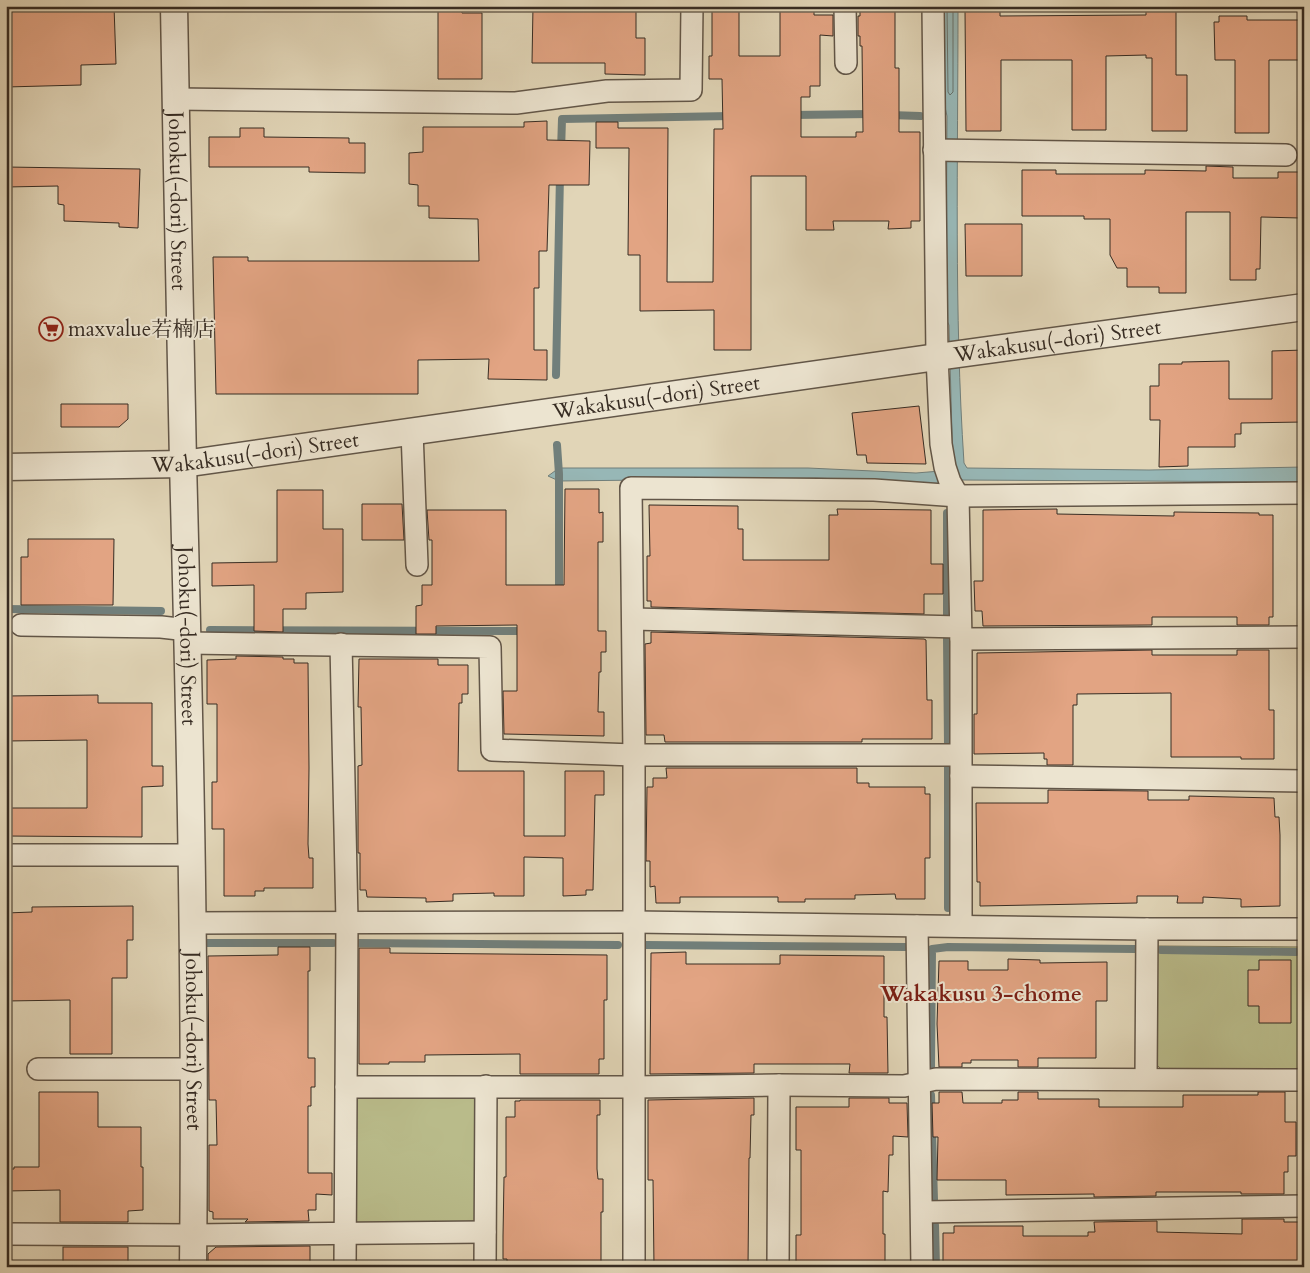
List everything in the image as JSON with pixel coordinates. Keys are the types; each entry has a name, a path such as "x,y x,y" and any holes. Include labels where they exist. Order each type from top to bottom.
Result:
{"street":[{"name":"Johoku(-dori) Street","path":"174,6 188,637 192,923 193,1267"},
{"path":"176,100 516,103 607,91 691,90 692,6"},
{"path":"845,6 846,62"},
{"path":"933,6 937,357 941,444 951,482 960,633 961,926"},
{"path":"934,150 1286,155"},
{"name":"Wakakusu(-dori) Street","path":"6,467 183,464 1304,307"},
{"path":"412,432 417,565"},
{"path":"634,1267 634,755 631,488 874,490 951,482 1304,492"},
{"path":"633,619 960,633 1304,637"},
{"path":"21,625 161,627 188,637 341,644 490,647 492,750 960,766 1304,781"},
{"path":"341,644 347,922 345,1267"},
{"path":"6,855 191,855"},
{"path":"192,923 634,922 1147,929 1304,929"},
{"path":"917,926 922,1267"},
{"path":"1146,1079 1147,929"},
{"path":"38,1069 193,1069"},
{"path":"346,1087 904,1086 936,1080 1304,1078"},
{"path":"778,1267 779,1085"},
{"path":"486,1086 486,1267"},
{"path":"922,1212 1304,1206"},
{"path":"6,1234 193,1235 485,1232"}],"green space":[{"path":"1156,946 1302,947 1304,1062 1295,1071 1165,1073 1154,1062"},
{"path":"352,1096 479,1096 479,1225 352,1225"}],"water":[{"path":"942,6 958,6 957,178 959,349 964,463 967,468 1149,470 1304,467 1304,482 960,480 940,486 928,483 816,478 559,481 548,476 559,468 808,468 916,473 953,470 949,325 946,319 947,116 943,98"}],"building":[{"path":"6,6 114,6 116,64 81,65 81,85 6,87"},
{"path":"438,6 461,6 462,13 482,13 482,79 438,79"},
{"path":"533,6 636,7 636,38 645,38 645,75 605,74 605,63 532,63"},
{"path":"860,7 895,7 895,68 899,68 899,132 920,132 920,221 911,221 911,228 888,229 889,221 833,221 834,230 806,230 806,176 751,176 751,350 714,350 714,310 640,311 640,255 628,255 629,148 596,148 596,122 618,122 618,128 668,128 667,282 713,282 714,129 723,129 722,79 709,79 709,56 712,56 712,11 739,11 739,56 780,56 780,8 814,8 814,15 833,15 833,36 820,35 820,86 810,86 810,97 801,97 801,137 856,137 856,132 863,132 862,46 860,46 860,36 858,36"},
{"path":"965,10 1000,10 1000,16 1146,15 1146,11 1176,11 1176,75 1187,75 1187,131 1152,131 1152,58 1146,58 1146,55 1106,56 1106,130 1072,130 1072,60 1001,60 1001,131 966,131"},
{"path":"1219,16 1247,16 1247,20 1301,20 1301,60 1269,60 1269,133 1235,133 1235,60 1215,60 1214,22 1219,22"},
{"path":"547,121 547,140 590,141 589,185 549,185 547,251 539,251 539,288 534,288 534,350 547,350 547,380 488,379 489,359 418,360 418,394 216,394 213,257 248,257 248,261 479,261 478,219 429,218 429,206 418,206 418,185 409,184 409,153 423,152 423,127 524,127 524,122"},
{"path":"240,128 264,128 264,137 349,138 349,143 365,143 365,173 309,172 309,167 209,167 209,137 240,137"},
{"path":"1206,166 1233,167 1233,178 1278,178 1278,172 1299,172 1300,218 1261,217 1260,269 1256,269 1256,280 1230,280 1230,212 1186,212 1186,293 1159,293 1159,287 1127,287 1127,268 1117,268 1110,255 1110,219 1084,219 1084,216 1022,216 1022,170 1056,170 1056,174 1145,174 1145,170 1206,171"},
{"path":"6,167 140,169 138,228 119,227 119,223 64,221 64,205 58,204 58,186 6,187"},
{"path":"965,224 1022,224 1022,276 966,276"},
{"path":"1304,350 1304,422 1241,423 1241,434 1235,434 1235,447 1188,447 1188,466 1159,467 1160,420 1150,420 1150,386 1159,386 1159,364 1229,361 1229,399 1272,399 1272,351"},
{"path":"61,404 128,404 128,419 119,427 61,427"},
{"path":"919,406 926,464 867,463 866,455 857,455 852,413"},
{"path":"565,489 599,489 599,513 603,512 603,542 598,542 598,631 606,631 606,652 601,652 598,712 604,712 604,736 504,734 503,691 517,691 517,625 436,626 436,634 416,634 416,606 422,605 422,585 432,585 432,540 429,540 427,510 506,510 506,585 564,585"},
{"path":"277,490 323,490 323,529 343,529 343,592 306,593 306,609 283,609 283,632 254,631 254,585 212,586 212,563 277,562"},
{"path":"362,504 402,504 404,540 362,540"},
{"path":"649,505 738,506 738,529 743,529 743,560 829,560 829,515 838,515 837,509 931,510 931,564 943,564 943,594 924,594 924,614 651,607 651,601 647,601 647,556 650,556"},
{"path":"1057,509 1057,514 1174,516 1174,512 1259,513 1259,515 1273,515 1273,617 1269,617 1269,625 1237,625 1237,617 1152,617 1152,625 983,626 982,611 975,611 974,581 983,581 983,510"},
{"path":"28,539 114,539 113,605 21,605 21,557 28,557"},
{"path":"651,632 924,639 926,640 927,700 932,700 932,739 862,739 862,742 665,742 664,735 646,735 645,644 651,643"},
{"path":"1152,650 1152,655 1237,655 1237,650 1269,650 1269,710 1274,710 1274,759 1171,757 1171,693 1077,694 1077,705 1073,705 1073,765 1047,765 1044,753 974,754 974,714 977,714 977,653"},
{"path":"236,656 283,657 283,659 294,659 294,663 308,663 308,844 309,858 313,858 313,888 264,888 264,891 255,891 255,896 224,896 224,829 212,829 212,782 217,782 217,704 207,704 207,660 236,659"},
{"path":"359,659 438,659 438,665 468,665 468,694 462,694 462,703 459,703 458,771 524,771 524,836 565,836 565,771 604,771 604,795 595,795 593,890 586,890 586,895 563,896 563,858 524,857 524,896 494,896 494,893 453,894 453,901 426,902 426,898 367,897 366,890 360,890 360,853 358,853 358,766 362,765 361,707 358,707"},
{"path":"98,695 98,703 152,703 152,766 163,766 163,786 142,787 142,837 6,836 6,808 87,808 87,740 6,741 6,696"},
{"path":"666,768 857,768 857,783 869,783 869,787 925,787 925,794 930,794 930,858 925,858 925,899 896,899 895,894 855,895 855,899 805,899 805,902 778,902 778,897 680,897 680,903 656,903 655,886 650,887 650,861 646,861 647,787 653,787 653,778 667,778"},
{"path":"1048,790 1148,791 1148,800 1189,800 1189,796 1274,798 1275,817 1279,817 1280,835 1280,906 1241,907 1241,899 1203,897 1203,903 1177,903 1178,896 1137,896 1137,903 980,906 980,882 977,882 976,803 1048,803"},
{"path":"133,906 133,940 127,940 127,978 112,978 112,1054 70,1054 70,1000 6,1001 6,913 32,912 32,907"},
{"path":"278,947 310,947 310,971 308,971 308,1058 315,1058 315,1087 311,1087 311,1106 308,1106 308,1173 332,1173 332,1195 316,1194 316,1210 308,1210 309,1221 245,1222 248,1219 213,1219 213,1212 209,1211 209,1145 217,1145 216,1100 209,1100 208,956 278,955"},
{"path":"359,948 390,948 390,953 607,955 607,1000 604,1000 604,1059 599,1059 599,1074 520,1074 520,1054 425,1055 425,1062 359,1064"},
{"path":"686,952 686,964 780,964 780,955 884,956 884,1017 887,1017 888,1073 849,1073 850,1064 754,1064 754,1073 650,1074 651,953"},
{"path":"1008,959 1040,960 1040,963 1107,962 1107,1001 1096,1001 1096,1058 1038,1058 1038,1067 1018,1067 1018,1060 971,1060 971,1063 962,1063 962,1067 939,1067 937,1024 939,961 968,961 968,970 1008,970"},
{"path":"1259,960 1291,960 1291,1023 1259,1023 1259,1006 1248,1006 1248,970 1259,970"},
{"path":"39,1092 98,1092 98,1127 141,1127 143,1210 128,1211 128,1222 60,1222 60,1190 6,1191 6,1169 14,1169 14,1167 39,1167"},
{"path":"939,1092 962,1092 963,1103 1002,1103 1002,1100 1018,1100 1018,1092 1038,1092 1038,1099 1099,1099 1099,1107 1183,1107 1183,1095 1258,1095 1258,1092 1285,1092 1285,1122 1296,1122 1296,1156 1288,1156 1288,1172 1284,1172 1284,1194 1156,1192 1156,1196 1094,1197 1094,1194 1006,1195 1006,1180 937,1180 938,1137 933,1137 932,1103 939,1103"},
{"path":"754,1098 754,1115 751,1115 749,1158 748,1267 654,1267 653,1180 648,1180 648,1100"},
{"path":"849,1098 889,1098 889,1103 907,1103 908,1137 893,1136 893,1155 889,1155 888,1192 883,1191 885,1267 796,1267 796,1235 801,1235 801,1150 796,1150 796,1107 849,1107"},
{"path":"600,1100 600,1115 597,1115 597,1169 598,1179 603,1179 601,1267 507,1267 507,1259 503,1259 506,1117 515,1117 515,1101"},
{"path":"1242,1219 1284,1219 1284,1222 1304,1222 1304,1267 943,1267 943,1233 954,1233 954,1226 1023,1226 1023,1236 1088,1236 1088,1232 1095,1232 1094,1222 1157,1221 1157,1232 1242,1234"},
{"path":"310,1246 310,1267 208,1267 208,1254 216,1247"},
{"path":"63,1247 128,1247 128,1267 63,1267"}],"waterway":[{"path":"793,115 871,114"},
{"path":"890,115 920,116"},
{"path":"561,151 562,119 731,116"},
{"path":"556,375 560,175"},
{"path":"557,445 559,474 559,595"},
{"path":"947,513 947,616"},
{"path":"6,609 161,611"},
{"path":"210,630 526,631"},
{"path":"947,639 948,745"},
{"path":"948,767 948,908"},
{"path":"204,943 333,943"},
{"path":"357,943 618,945"},
{"path":"646,945 906,947"},
{"path":"931,1067 932,949 948,947 1135,949"},
{"path":"1161,950 1296,952"},
{"path":"931,1095 934,1200"},
{"path":"935,1225 936,1267"}],"place":[{"name":"maxvalue若楠店","path":"51,329"}],"district":[{"name":"Wakakusu 3-chome","path":"981,993"}]}
